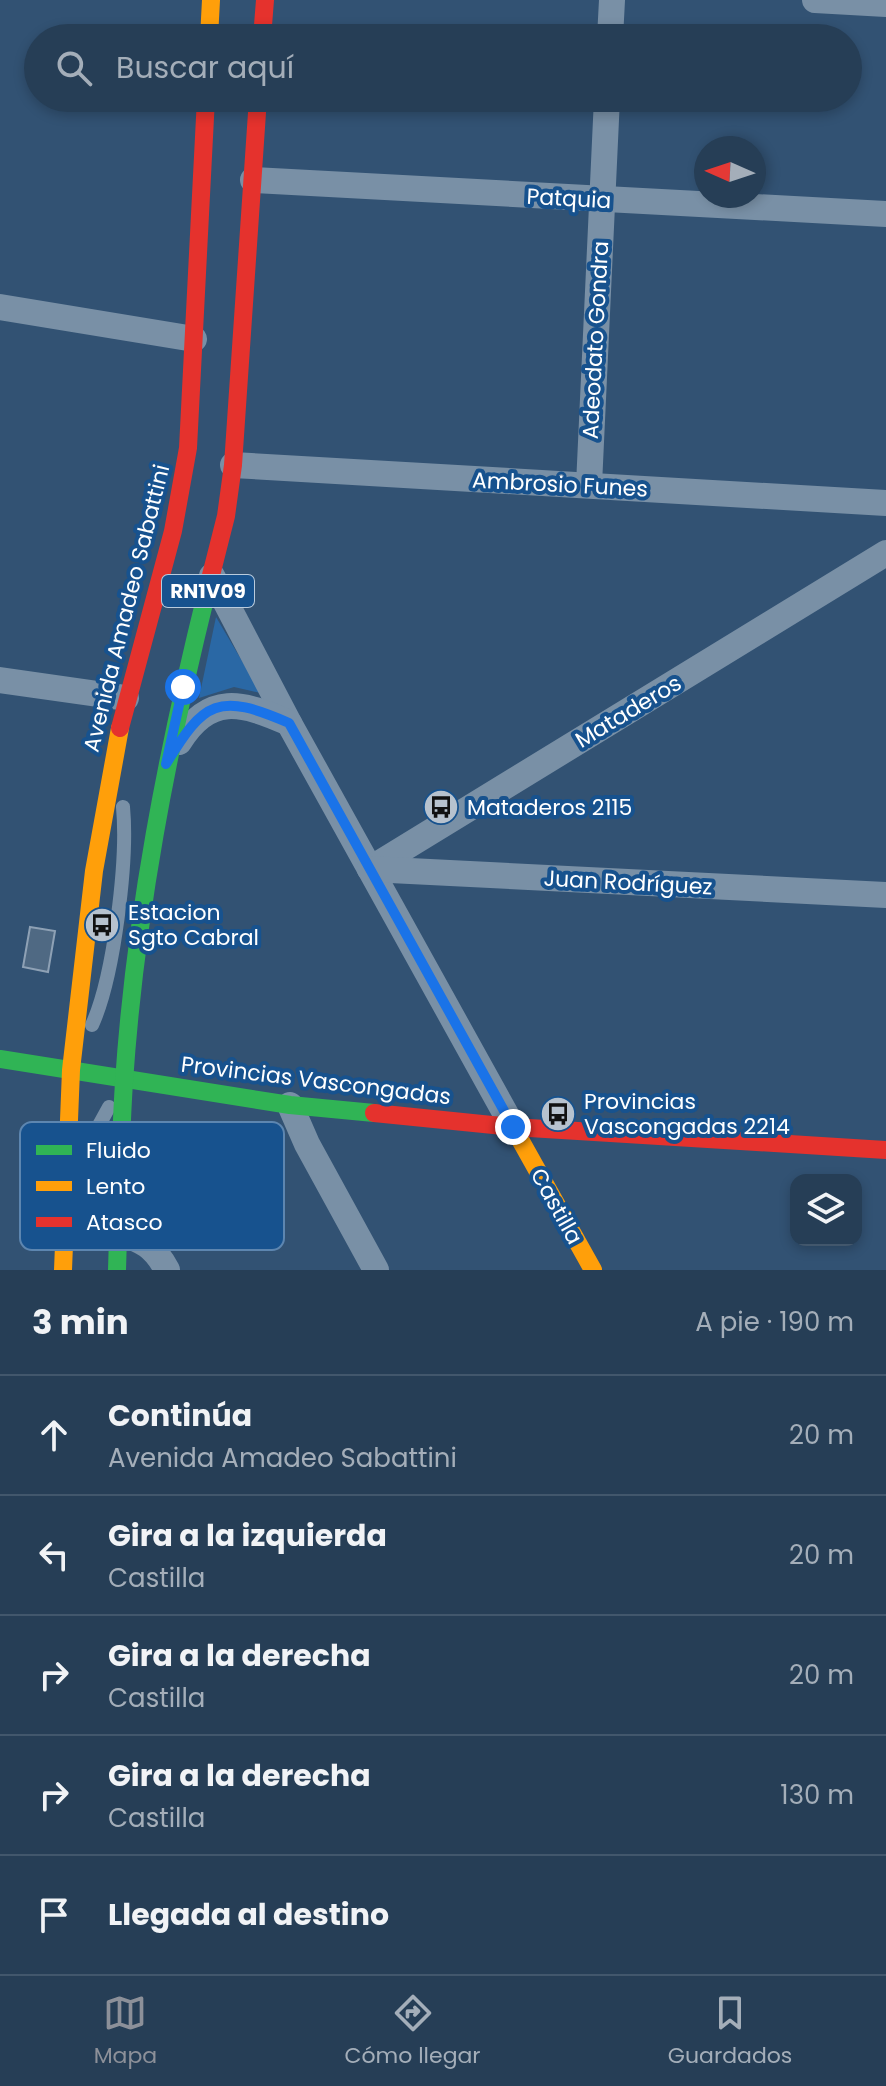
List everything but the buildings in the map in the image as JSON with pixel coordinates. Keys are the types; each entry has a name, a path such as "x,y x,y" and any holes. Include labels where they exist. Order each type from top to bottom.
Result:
{"main road":[{"path":"210,24 211,0"},
{"path":"263,24 265,0"},
{"name":"Avenida Amadeo Sabattini","path":"69,1122 71,1070 94,871 116,747 126,698 183,492 205,112"},
{"name":"RN1V09","path":"122,1122 135,969 166,764 212,576 233,465 257,112"},
{"name":"Provincias Vascongadas","path":"0,1059 290,1105 513,1127 886,1150"},
{"name":"Castilla","path":"513,1127 593,1270"},
{"name":"Avenida Amadeo Sabattini","path":"63,1270 64,1250"},
{"name":"RN1V09","path":"117,1270 118,1250"}],"street":[{"path":"611,24 612,0"},
{"path":"815,0 886,4"},
{"name":"Adeodato Gondra","path":"589,485 606,112"},
{"name":"Patquia","path":"253,180 886,214"},
{"path":"0,307 194,339"},
{"name":"Ambrosio Funes","path":"233,465 886,503"},
{"name":"Mataderos","path":"370,869 886,553"},
{"name":"Castilla","path":"212,576 289,723 513,1127"},
{"path":"0,680 126,698"},
{"path":"166,764 191,723 219,706 257,709 289,723"},
{"name":"Juan Rodríguez","path":"370,869 886,895"},
{"path":"290,1105 307,1144 376,1270"},
{"path":"155,1250 167,1270"}],"lane":[{"path":"71,1070 103,1001 126,842 116,747"},
{"path":"101,1122 124,1080"}],"shaded area":[{"path":"216,617 261,693 234,687 199,698"}],"traffic: fast":[{"path":"122,1122 129,1020 145,896 166,773 207,591"},
{"path":"0,1059 290,1105 374,1113"},
{"path":"117,1270 118,1250"}],"traffic: slow":[{"path":"210,24 211,0"},
{"path":"69,1122 71,1070 94,871 120,728"},
{"path":"513,1127 593,1270"},
{"path":"63,1270 64,1250"}],"traffic: jam":[{"path":"263,24 265,0"},
{"path":"120,728 173,531 188,448 205,112"},
{"path":"207,591 226,516 233,465 257,112"},
{"path":"374,1113 513,1127 886,1150"}],"place":[{"name":"Mataderos 2115","path":"441,807"},
{"name":"Estacion Sgto Cabral","path":"102,925"},
{"name":"Provincias Vascongadas 2214","path":"558,1114"}],"route":[{"path":"183,687 166,764 191,723 199,715 219,706 257,709 289,723 513,1127"}]}
